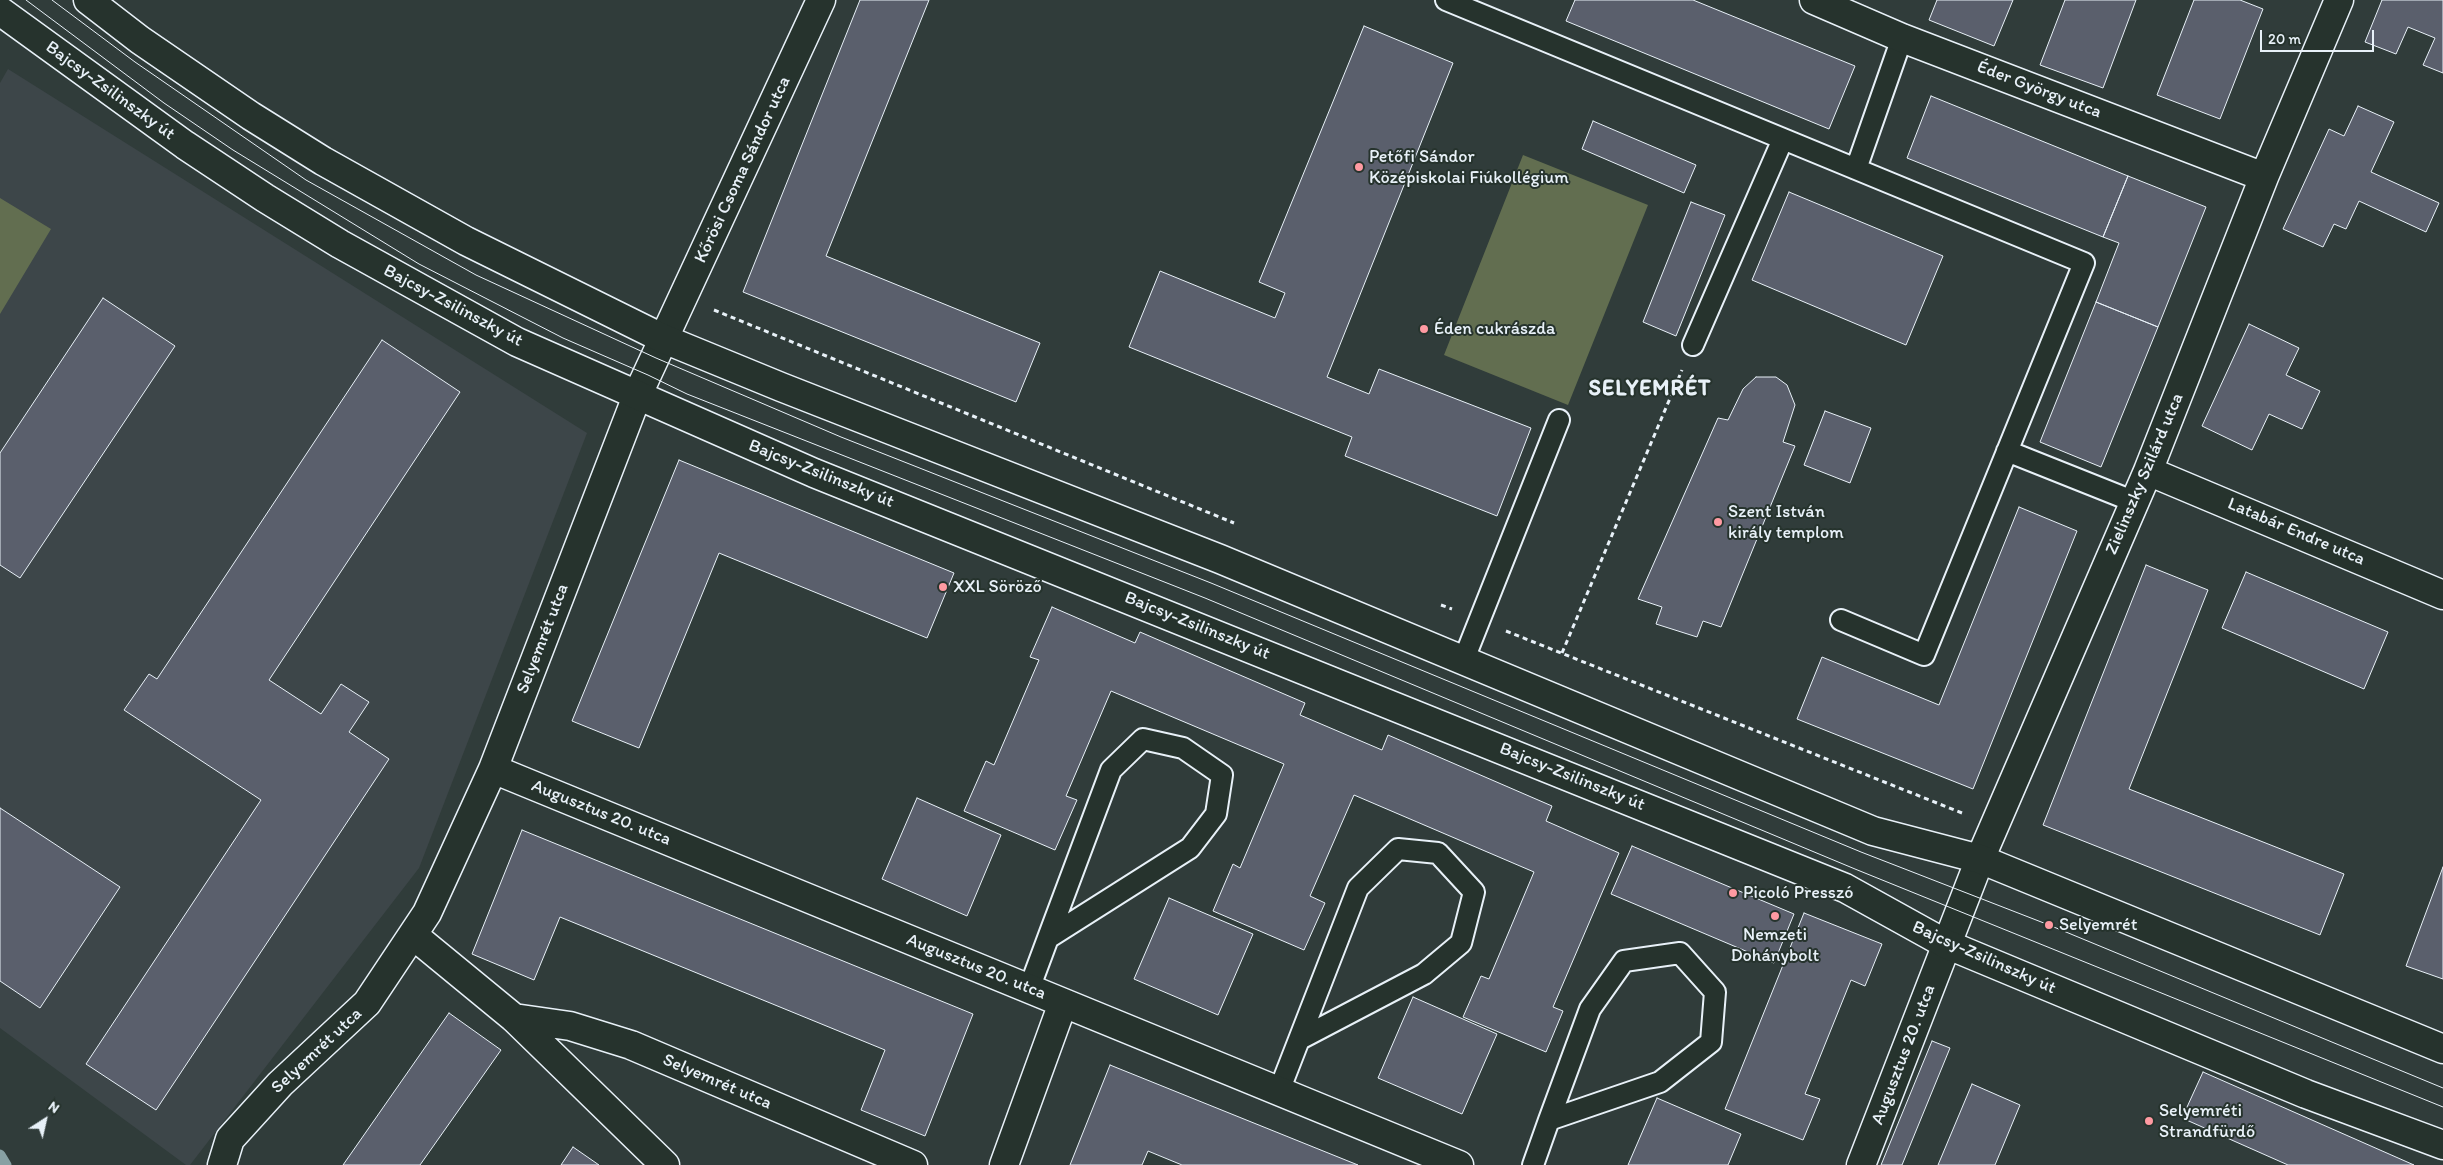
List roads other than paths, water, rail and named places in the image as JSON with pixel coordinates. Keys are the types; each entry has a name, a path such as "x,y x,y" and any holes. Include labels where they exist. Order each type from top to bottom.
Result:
{"street":[{"path":"88,0 155,51 251,116 323,161 474,245 664,339 790,391 1220,559 1464,659 1873,831 1980,858 2443,1049"},
{"name":"Kőrösi Csoma Sándor utca","path":"664,339 821,0"},
{"name":"Éder György utca","path":"1814,0 1902,38 2264,177"},
{"name":"Zielinszky Szilárd utca","path":"1946,944 1980,858 2148,471 2264,177 2339,0"},
{"name":"Bajcsy-Zsilinszky út","path":"0,11 185,145 340,244 517,342 814,473 1845,888 1946,944 2306,1094 2364,1114 2443,1146"},
{"name":"Selyemrét utca","path":"222,1165 230,1139 280,1084 367,1003 427,913 493,769 638,396 664,339"},
{"name":"Latabár Endre utca","path":"2148,471 2443,595"},
{"name":"Augusztus 20. utca","path":"493,769 1459,1165"},
{"path":"412,935 514,1018 665,1165"},
{"name":"Augusztus 20. utca","path":"1861,1165 1946,944"},
{"path":"1004,1165 1063,1002"},
{"name":"Selyemrét utca","path":"514,1018 570,1026 631,1045 913,1165"}],"lane":[{"path":"1446,0 2084,263 1924,655 1841,620"},
{"path":"1856,169 1902,38"},
{"path":"1692,344 1783,139"},
{"path":"1464,659 1559,420"},
{"path":"2007,451 2135,502"},
{"path":"1029,989 1048,938 1111,770 1143,739 1184,748 1222,775 1216,814 1190,848 1048,938"},
{"path":"1279,1092 1358,888 1398,849 1438,853 1474,892 1461,943 1424,974 1300,1039"},
{"path":"1534,1165 1550,1120 1590,1009 1624,960 1680,953 1715,992 1711,1042 1660,1082 1550,1120"}],"waterway":[{"path":"0,1155 6,1165"}],"tram line":[{"path":"26,0 164,103 233,150 419,264 563,338 687,394 1205,598 1855,869 2443,1107"},
{"path":"52,0 135,62 306,180 476,275 656,358 841,437 1211,583 1861,852 2049,925 2443,1088"}],"place":[{"name":"Petőfi Sándor Középiskolai Fiúkollégium","path":"1359,167"},
{"name":"Éden cukrászda","path":"1424,329"},
{"name":"Szent István király templom","path":"1718,522"},
{"name":"XXL Söröző","path":"943,587"},
{"name":"Picoló Presszó","path":"1733,893"},
{"name":"Nemzeti Dohánybolt","path":"1775,916"},
{"name":"Selyemrét","path":"2049,925"},
{"name":"Selyemréti Strandfürdő","path":"2149,1121"}],"district":[{"name":"SELYEMRÉT","path":"1650,389"}]}
